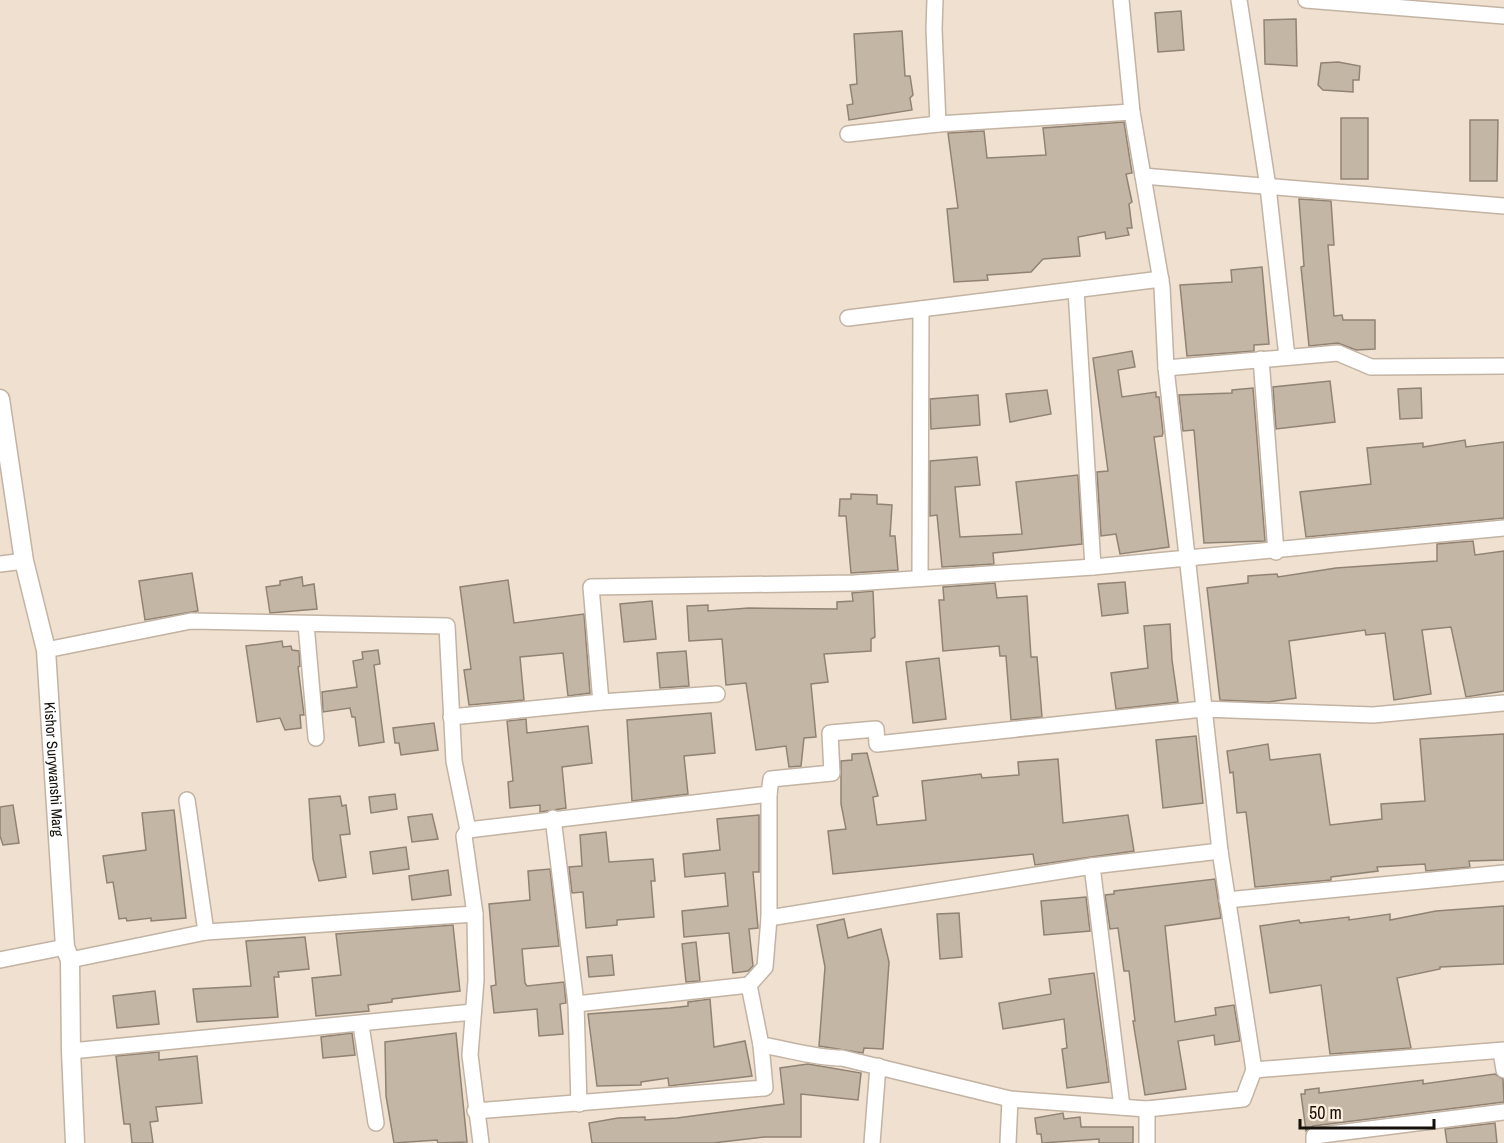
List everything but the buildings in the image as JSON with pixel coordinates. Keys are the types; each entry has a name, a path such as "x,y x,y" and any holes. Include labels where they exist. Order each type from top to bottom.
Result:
{"street":[{"path":"935,0 938,124"},
{"path":"760,1045 878,1066 1010,1100 1147,1109 1243,1099 1254,1070 1220,851 1166,368 1161,279 1132,112 1121,0"},
{"path":"1239,0 1268,187 1287,357"},
{"path":"1306,0 1504,16"},
{"path":"848,134 938,124 1132,112"},
{"path":"1143,176 1504,206"},
{"path":"848,318 1161,279"},
{"path":"1076,290 1093,567"},
{"path":"920,578 921,309"},
{"path":"1166,368 1338,353 1371,367 1504,366"},
{"path":"1261,359 1276,552"},
{"name":"Kishor Surywanshi Marg","path":"0,399 2,427 24,561 46,650 68,953 75,1143"},
{"path":"602,702 591,587 854,583 1276,552 1504,528"},
{"path":"0,564 24,561"},
{"path":"46,650 191,621 447,626 454,761 468,830 464,836 475,914 476,980 470,1055 475,1111 481,1143"},
{"path":"306,624 316,738"},
{"path":"452,717 602,702 717,694"},
{"path":"576,1004 749,985 765,967 769,918 771,779 832,773 830,733 876,729 877,744 1203,709 1373,715 1504,703"},
{"path":"468,830 553,818 769,794"},
{"path":"187,800 206,932"},
{"path":"553,818 576,1004 579,1104"},
{"path":"769,918 1092,866 1220,851"},
{"path":"1092,866 1122,1107"},
{"path":"1227,900 1504,873"},
{"path":"0,960 68,953 206,932 475,914"},
{"path":"475,1111 765,1088 749,985"},
{"path":"71,1052 361,1025 473,1012"},
{"path":"361,1025 376,1123"},
{"path":"1254,1070 1502,1050 1504,1070"},
{"path":"872,1143 878,1066"},
{"path":"1008,1143 1010,1100"},
{"path":"1147,1109 1147,1143"},
{"path":"1314,1143 1314,1136 1504,1112"}]}
